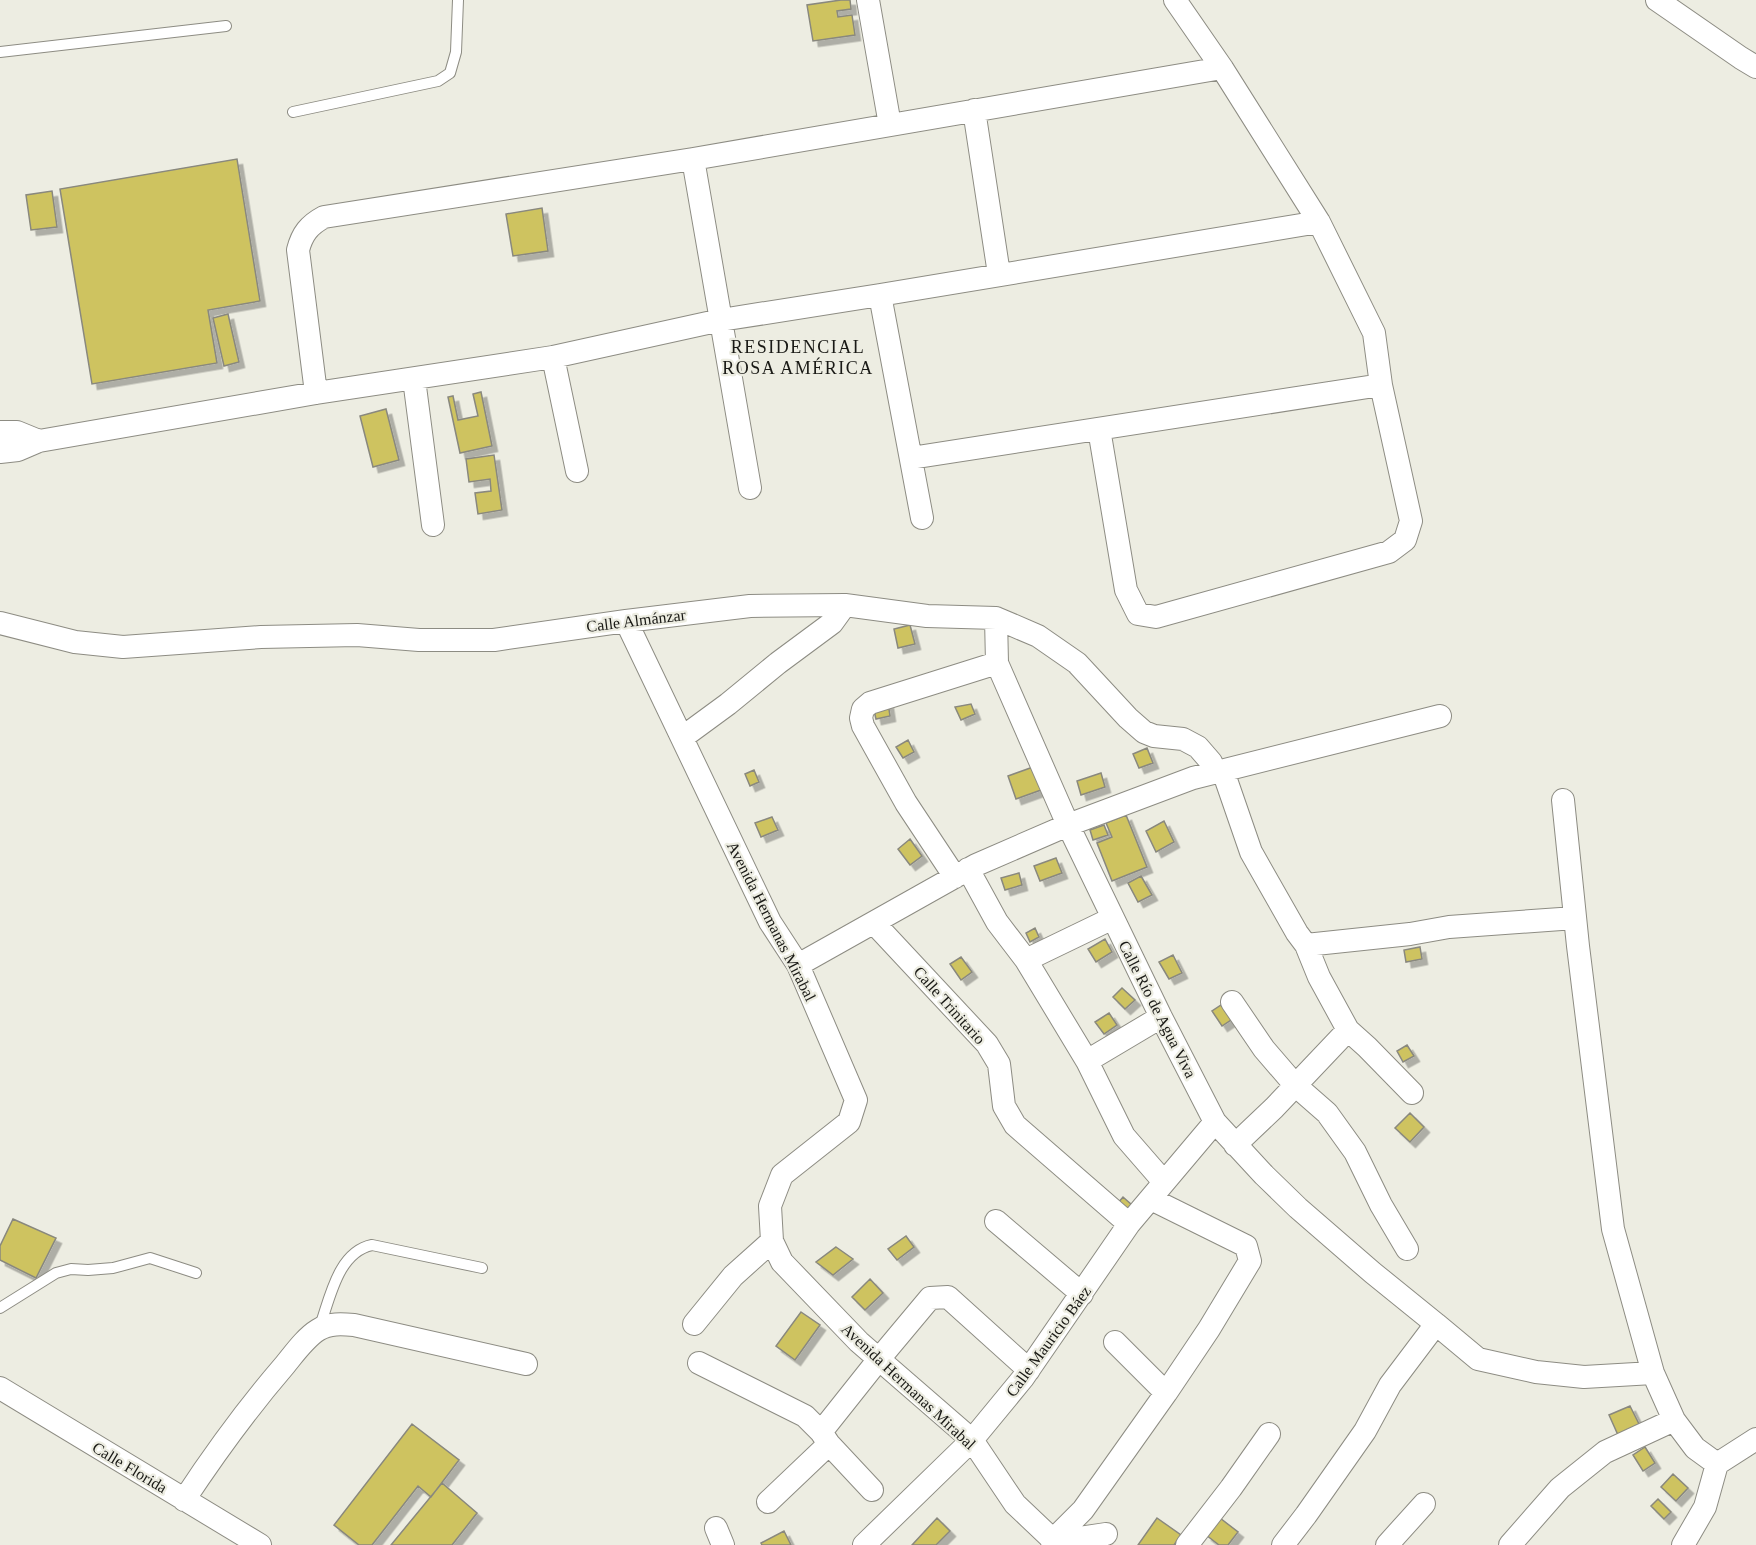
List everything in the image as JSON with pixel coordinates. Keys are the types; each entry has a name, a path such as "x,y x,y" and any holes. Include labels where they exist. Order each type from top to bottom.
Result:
{"street":[{"path":"868,0 890,125"},
{"path":"1099,429 1126,591 1138,614 1156,617 1389,552 1405,540 1411,521 1381,385 1374,333 1319,222 1222,68 1175,0"},
{"path":"1657,0 1756,67"},
{"path":"316,393 298,250 306,231 314,222 324,217 693,159 1222,68"},
{"path":"974,110 999,274"},
{"path":"693,159 750,488"},
{"path":"0,452 18,450 39,441 316,393 553,357 721,320 1319,222"},
{"path":"880,295 922,518"},
{"path":"553,357 577,471"},
{"path":"414,379 433,525"},
{"path":"911,458 1381,385"},
{"path":"0,432 17,432 39,441"},
{"path":"683,737 832,623 845,605"},
{"name":"Calle Almánzar","path":"0,623 75,642 123,647 261,637 357,634 419,640 494,640 750,606 845,605 927,616 996,618 1038,636 1077,663 1144,732 1154,736 1183,739 1198,747 1220,772 1251,852 1306,945 1318,977 1348,1030 1412,1093"},
{"name":"Calle Río de Agua Viva","path":"996,618 997,663 1068,825 1161,1017 1215,1122 1298,1208 1478,1359 1536,1372 1584,1377 1653,1373"},
{"name":"Avenida Hermanas Mirabal","path":"626,621 770,922 798,966 856,1100 849,1122 782,1175 770,1206 772,1241 782,1262 859,1342 972,1440 1015,1504 1056,1543"},
{"path":"997,663 870,703 863,709 861,718 863,726 900,793 1026,960 1088,1061 1124,1136 1157,1191 1246,1246 1250,1260 1167,1393 1083,1510 1056,1543"},
{"path":"798,966 962,873 1068,825 1193,778 1440,716"},
{"path":"1563,800 1612,1229 1653,1373 1674,1420 1695,1448 1717,1464"},
{"path":"1026,960 1113,918"},
{"path":"1306,945 1410,934 1449,927 1575,918"},
{"name":"Calle Trinitario","path":"874,923 987,1044 999,1064 1004,1106 1015,1125 1129,1224"},
{"path":"1232,1002 1264,1049 1295,1085 1327,1113 1356,1152 1407,1249"},
{"path":"1088,1061 1161,1017"},
{"path":"1236,1145 1348,1030"},
{"name":"Calle Mauricio Báez","path":"864,1545 972,1440 1029,1370 1129,1224 1215,1122"},
{"path":"996,1221 1082,1294"},
{"path":"694,1324 733,1276 772,1241"},
{"path":"768,1502 825,1438 879,1359 930,1298 948,1298 1029,1370"},
{"path":"184,1500 231,1432 281,1369 319,1329 339,1324 354,1325 526,1364"},
{"path":"1283,1545 1365,1431 1390,1384 1436,1324"},
{"path":"1114,1342 1167,1393"},
{"path":"699,1363 805,1416 872,1490"},
{"name":"Calle Florida","path":"0,1388 260,1545"},
{"path":"1510,1545 1560,1488 1605,1452 1674,1420"},
{"path":"1187,1545 1269,1434"},
{"path":"1683,1545 1705,1507 1717,1464 1756,1439"},
{"path":"1387,1545 1424,1504"},
{"path":"1056,1543 1106,1534"}],"lane":[{"path":"293,112 438,81 450,73 456,52 458,0"},
{"path":"0,52 226,26"},
{"path":"319,1329 342,1268 360,1247 372,1245 482,1268"},
{"path":"0,1308 56,1273 71,1269 113,1269 150,1258 196,1274"}],"building":[{"path":"850,0 851,9 837,11 838,17 852,15 855,35 813,41 807,5"},
{"path":"237,159 260,301 208,310 217,363 92,384 60,189"},
{"path":"52,191 57,227 31,230 26,195"},
{"path":"542,208 548,251 513,256 506,214"},
{"path":"228,314 239,362 224,366 213,318"},
{"path":"481,392 492,446 460,453 448,397 453,396 458,420 478,416 473,394"},
{"path":"386,409 399,460 373,467 360,416"},
{"path":"494,455 502,510 478,514 475,493 491,491 490,479 469,482 466,459"},
{"path":"910,625 915,644 898,648 894,629"},
{"path":"888,703 890,716 876,719 873,706"},
{"path":"971,704 975,714 961,720 955,707"},
{"path":"908,740 914,752 903,758 896,747"},
{"path":"1147,748 1153,763 1139,768 1133,754"},
{"path":"1033,767 1041,790 1016,799 1008,776"},
{"path":"754,770 759,782 750,786 745,774"},
{"path":"1101,773 1105,787 1081,795 1077,781"},
{"path":"1126,815 1147,867 1112,881 1097,843 1112,837 1106,823"},
{"path":"772,817 778,830 761,837 755,823"},
{"path":"1164,821 1174,842 1156,852 1146,831"},
{"path":"1104,825 1108,835 1093,840 1090,830"},
{"path":"910,839 922,856 910,865 898,849"},
{"path":"1056,858 1062,873 1040,881 1034,866"},
{"path":"1019,873 1022,885 1005,890 1001,878"},
{"path":"1141,876 1152,895 1138,902 1128,883"},
{"path":"1035,928 1039,937 1030,942 1026,933"},
{"path":"1105,939 1112,952 1096,962 1088,949"},
{"path":"1420,947 1422,959 1406,962 1404,950"},
{"path":"1173,955 1182,973 1169,979 1159,962"},
{"path":"961,957 972,972 961,980 950,964"},
{"path":"1122,988 1135,1000 1125,1009 1113,997"},
{"path":"1224,1003 1234,1018 1222,1026 1212,1011"},
{"path":"1109,1013 1117,1025 1104,1034 1095,1022"},
{"path":"1407,1045 1414,1056 1403,1062 1397,1051"},
{"path":"1410,1113 1424,1127 1410,1142 1395,1128"},
{"path":"1123,1197 1132,1205 1127,1211 1118,1203"},
{"path":"13,1219 56,1238 36,1278 0,1260 0,1246"},
{"path":"906,1236 914,1247 897,1260 888,1249"},
{"path":"836,1247 853,1259 833,1275 816,1262"},
{"path":"870,1279 883,1293 865,1310 852,1297"},
{"path":"801,1312 820,1325 795,1360 776,1346"},
{"path":"1630,1406 1640,1426 1618,1435 1609,1415"},
{"path":"412,1424 459,1460 431,1497 418,1486 372,1545 359,1545 334,1525"},
{"path":"1645,1447 1655,1463 1643,1471 1633,1455"},
{"path":"1673,1474 1688,1488 1676,1501 1661,1487"},
{"path":"442,1483 477,1513 452,1545 391,1545"},
{"path":"1658,1499 1671,1512 1664,1519 1651,1506"},
{"path":"937,1518 950,1531 936,1545 912,1545"},
{"path":"1157,1518 1181,1535 1174,1545 1138,1545"},
{"path":"1220,1518 1238,1532 1228,1545 1219,1545 1206,1535"},
{"path":"784,1531 791,1545 762,1545 761,1543"}],"district":[{"name":"RESIDENCIAL ROSA AMÉRICA","path":"798,357"}]}
